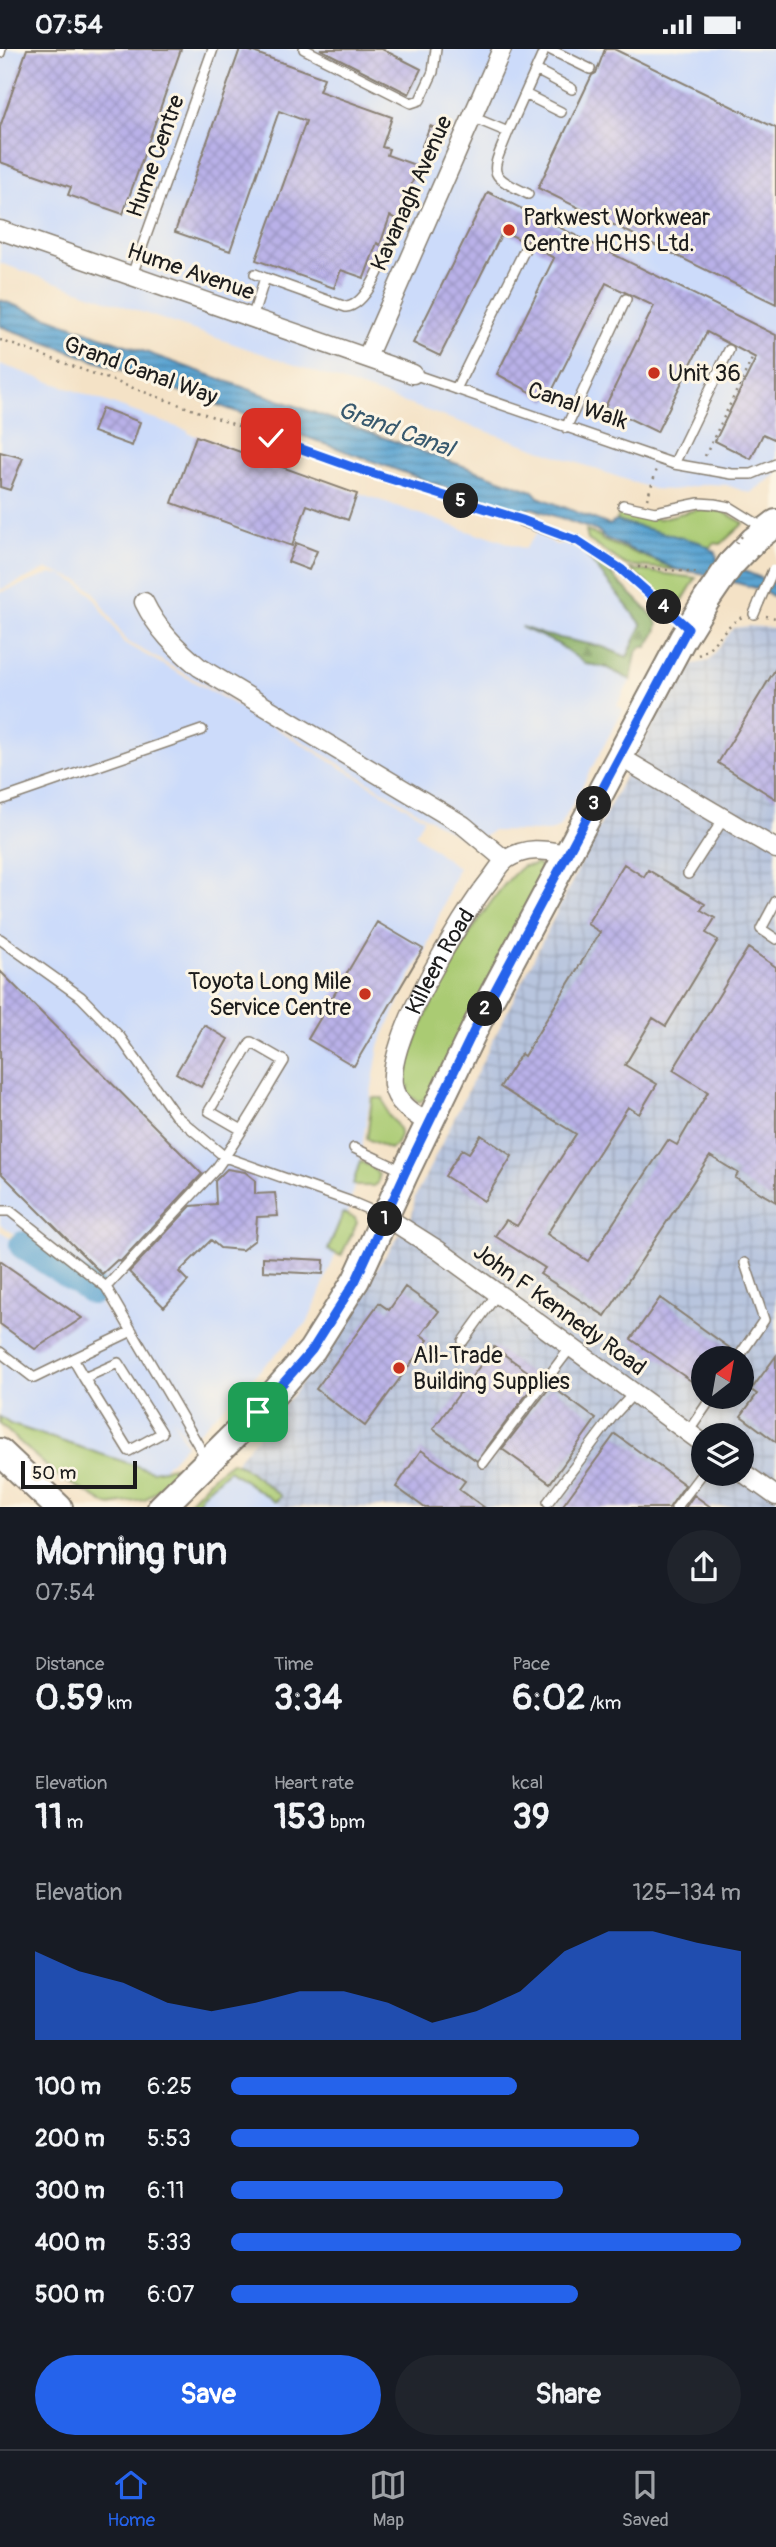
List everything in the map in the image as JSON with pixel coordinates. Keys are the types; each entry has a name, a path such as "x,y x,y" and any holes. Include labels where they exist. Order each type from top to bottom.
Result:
{"street":[{"name":"Kavanagh Avenue","path":"367,357 502,49"},
{"name":"Hume Avenue","path":"0,230 367,357"},
{"name":"Canal Walk","path":"367,357 414,374"},
{"path":"162,1506 258,1412 312,1350 356,1280 478,1022 688,628 731,564 766,531"},
{"path":"144,602 162,632 199,667 463,825 505,860 533,848 568,854"},
{"path":"620,757 776,849"},
{"name":"Killeen Road","path":"428,1123 400,1102 393,1086 394,1067 418,996 477,897 505,860"},
{"name":"John F Kennedy Road","path":"386,1217 438,1250 691,1434"},
{"path":"6,1457 54,1506"},
{"path":"754,1480 776,1496"}],"lane":[{"name":"Hume Centre","path":"132,275 213,49"},
{"path":"304,49 416,103 433,72 436,49"},
{"path":"528,194 500,181 496,176 497,159 536,70 547,49 590,69"},
{"path":"536,70 572,89"},
{"path":"525,94 561,112"},
{"path":"472,117 508,132"},
{"path":"255,274 350,307 356,304 374,281 396,229"},
{"path":"456,389 526,247"},
{"path":"252,318 265,278"},
{"path":"566,428 626,299"},
{"path":"674,464 730,350"},
{"name":"Canal Walk","path":"414,374 674,464 752,474 776,464"},
{"path":"623,505 655,512 699,503 714,503 730,507 766,531"},
{"path":"522,520 578,541 621,569 688,628"},
{"path":"754,614 774,569"},
{"path":"0,800 202,730"},
{"path":"688,874 724,818"},
{"path":"776,901 761,929 776,939"},
{"path":"0,939 81,997 120,1037 175,1115 225,1157 386,1217"},
{"path":"106,1286 225,1157 242,1130 284,1061 251,1042 209,1111 242,1130"},
{"path":"354,1148 405,1173"},
{"path":"0,1211 10,1211 106,1286 208,1462"},
{"path":"745,1263 764,1320 746,1346"},
{"path":"463,1341 497,1294"},
{"path":"0,1352 34,1378 132,1331"},
{"path":"483,1463 571,1347"},
{"path":"73,1359 129,1451 162,1433 118,1363 85,1378"},
{"path":"548,1501 598,1434 634,1393"},
{"path":"688,1432 704,1409"},
{"path":"676,1507 692,1486"}],"path":[{"name":"Grand Canal Way","path":"0,340 352,467 522,520"},
{"path":"700,469 752,359"},
{"path":"646,502 660,459"},
{"path":"695,657 709,650 733,622 754,614 776,618"}],"shaded area":[{"path":"0,49 776,49 776,475 750,493 726,485 707,484 674,490 653,489 0,263"},
{"path":"0,364 482,536 483,534 525,549 540,529 546,539 556,545 569,543 587,556 642,625 626,658 603,647 530,631 558,644 586,664 605,667 631,680 617,705 623,710 560,827 550,832 492,831 471,844 254,712 126,641 94,592 78,580 47,569 0,590"},
{"path":"50,574 62,575 92,595 124,643 252,714 424,818 415,834 458,868 426,948 379,1046 359,1165 341,1241 308,1322 188,1442 171,1416 186,1444 163,1469 152,1475 10,1424 0,1417 0,1231 97,1298 135,1356 95,1290 0,1224 0,593"},
{"path":"733,628 776,628 776,1507 283,1507 229,1470 293,1394 412,1216 415,1197 639,747 690,665 709,661"},
{"path":"229,1470 283,1507 198,1507 201,1495"}],"green space":[{"path":"699,509 722,511 744,523 721,544 713,543 710,548 616,521 620,512 659,519"},
{"path":"586,531 678,570 626,565 588,540"},
{"path":"587,556 603,566 658,624 647,647 641,647 636,653 631,680 605,667 586,664 558,644 521,627 603,647 627,657 642,625"},
{"path":"630,569 696,578 681,603 670,603"},
{"path":"536,862 544,871 544,878 430,1095 419,1102 407,1094 409,1086 406,1085 409,1063 432,1002 449,968 489,905 523,866 534,865"},
{"path":"372,1098 383,1098 388,1115 400,1131 396,1145 390,1149 367,1139"},
{"path":"360,1161 372,1167 379,1175 378,1183 374,1186 353,1184"},
{"path":"343,1213 355,1218 357,1223 341,1256 328,1250"},
{"path":"0,1417 10,1424 152,1471 174,1467 171,1479 145,1500 108,1505 55,1474 0,1424"},
{"path":"231,1462 242,1466 281,1496 275,1502 229,1470 201,1495 198,1507 184,1507 215,1474"}],"water":[{"path":"0,300 533,491 538,497 609,525 616,521 699,542 716,552 717,560 776,584 776,599 752,587 701,573 678,570 603,537 600,532 532,508 524,510 523,516 510,511 509,508 444,487 0,326"}],"building":[{"path":"27,49 181,49 123,214 68,195 71,187 0,162 0,127"},
{"path":"240,49 324,78 319,91 392,117 382,147 389,149 387,155 418,166 399,220 390,216 364,278 341,270 334,288 256,260 306,121 279,111 230,251 175,232"},
{"path":"320,49 382,49 421,69 409,94"},
{"path":"605,49 614,49 776,128 776,304 538,188 592,75 596,73"},
{"path":"430,126 441,131 433,150 422,146"},
{"path":"488,192 776,335 776,440 763,434 751,459 715,441 756,358 707,332 657,432 605,407 654,306 606,283 547,401 497,374 554,258 539,250 530,241 523,241 503,231 440,356 413,343"},
{"path":"102,408 140,422 132,446 93,432"},
{"path":"196,436 357,494 348,520 307,505 292,546 172,503"},
{"path":"0,452 23,458 10,490 0,487"},
{"path":"296,543 317,551 309,570 288,562"},
{"path":"776,668 776,799 718,763"},
{"path":"624,864 644,877 648,870 705,904 701,910 715,918 706,933 718,940 666,1026 653,1018 625,1065 657,1084 639,1114 628,1107 547,1234 588,1261 668,1140 677,1145 708,1092 673,1070 748,948 776,967 776,1202 735,1178 738,1173 710,1156 605,1316 540,1274 545,1268 495,1236 506,1220 517,1226 576,1134 500,1087 521,1054 524,1056 600,932 587,924"},
{"name":"Toyota Long Mile Service Centre","path":"377,922 423,949 354,1066 308,1039"},
{"path":"0,971 202,1174 120,1262 117,1260 102,1274 0,1172"},
{"path":"204,1025 228,1039 201,1087 176,1073"},
{"path":"481,1135 512,1156 484,1201 445,1176 462,1149 469,1153"},
{"path":"227,1169 245,1172 255,1180 255,1194 275,1193 278,1216 257,1217 255,1240 242,1250 220,1248 211,1240 179,1272 188,1281 164,1307 129,1272 191,1206 216,1204 215,1181"},
{"path":"263,1257 324,1260 323,1274 263,1271"},
{"path":"0,1261 82,1318 35,1349 0,1324"},
{"path":"405,1287 439,1311 421,1335 428,1340 365,1426 316,1389 379,1303 389,1310"},
{"path":"660,1298 727,1346 691,1346 691,1381 631,1339"},
{"path":"494,1347 538,1379 477,1461 433,1429"},
{"path":"776,1356 776,1442 754,1423 741,1416 746,1409 754,1409 754,1398 757,1394 754,1392 754,1386"},
{"path":"551,1386 596,1419 550,1483 502,1449"},
{"path":"615,1434 685,1485 670,1507 562,1507"},
{"path":"421,1450 465,1481 459,1489 484,1507 424,1507 396,1487"},
{"path":"694,1495 711,1507 686,1507"}],"waterway":[{"path":"23,1245 93,1291"}],"place":[{"name":"Parkwest Workwear Centre HCHS Ltd.","path":"509,230"},
{"name":"Unit 36","path":"654,373"},
{"name":"Toyota Long Mile Service Centre","path":"365,994"},
{"name":"All-Trade Building Supplies","path":"399,1368"}],"route":[{"path":"258,1412 312,1350 356,1280 478,1022 688,628 621,569 578,541 271,438"}],"water label":[{"name":"Grand Canal","path":"396,429"}]}
